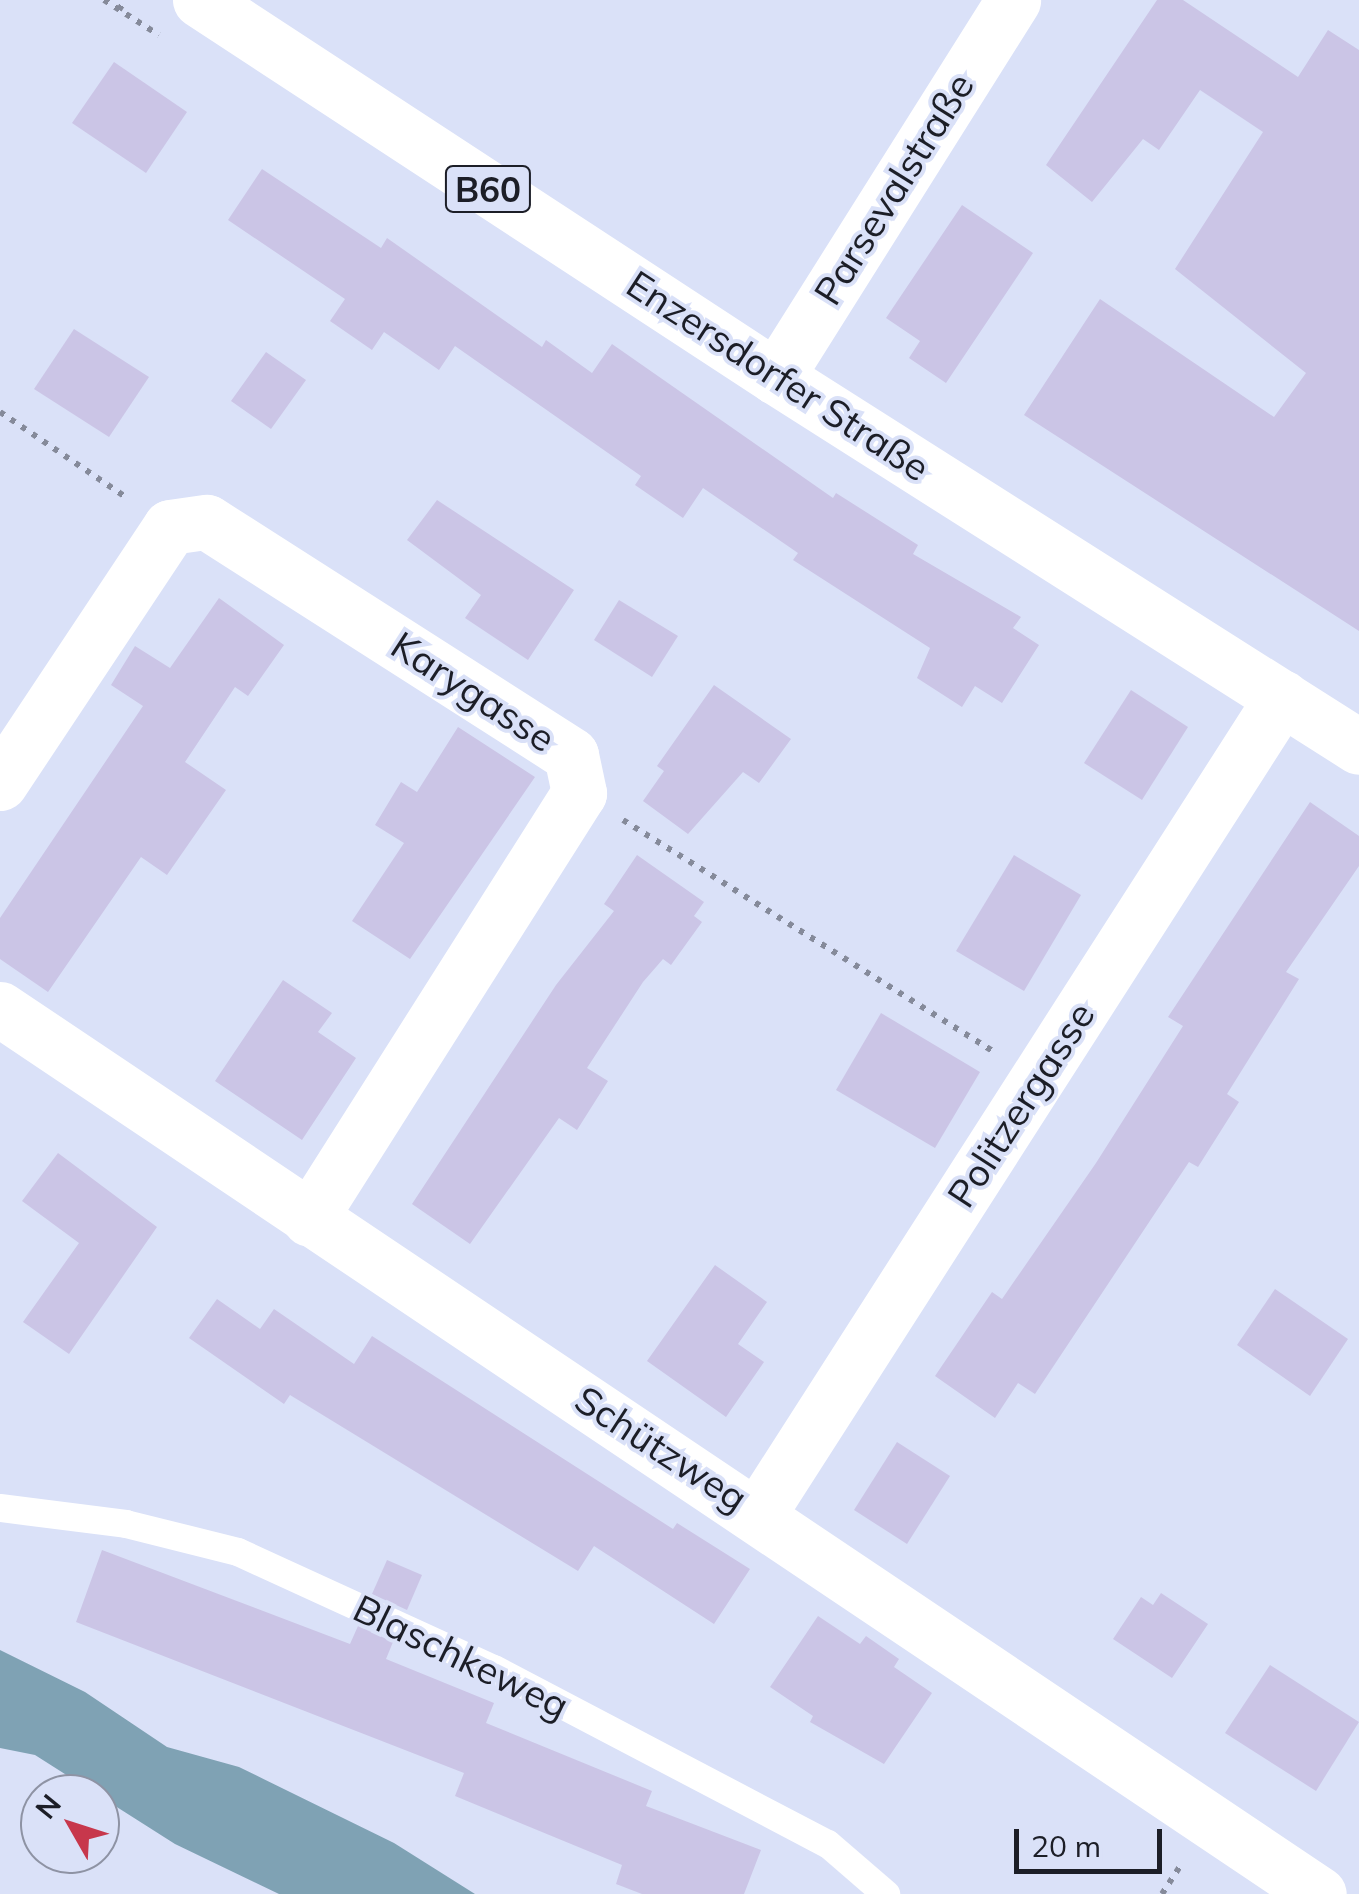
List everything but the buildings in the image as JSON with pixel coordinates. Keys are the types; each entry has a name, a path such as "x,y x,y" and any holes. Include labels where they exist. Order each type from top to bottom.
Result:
{"street":[{"name":"Enzersdorfer Straße","path":"200,0 776,377 1359,747"},
{"name":"Parsevalstraße","path":"776,377 1012,0"},
{"name":"Karygasse","path":"170,526 207,522 571,755 579,793 309,1218"},
{"path":"0,782 170,526"},
{"name":"Politzergasse","path":"759,1514 1282,697"},
{"name":"Schützweg","path":"0,1009 759,1514 1319,1894"}],"lane":[{"name":"Blaschkeweg","path":"0,1508 126,1524 238,1552 494,1669 811,1835 886,1894"}],"path":[{"path":"119,10 125,0"},
{"path":"0,412 170,526"},
{"path":"579,793 1038,1080"}],"water":[{"path":"0,1650 85,1692 167,1747 239,1767 394,1843 475,1894 279,1894 175,1844 120,1809 120,1774 65,1774 35,1755 0,1748"}]}
